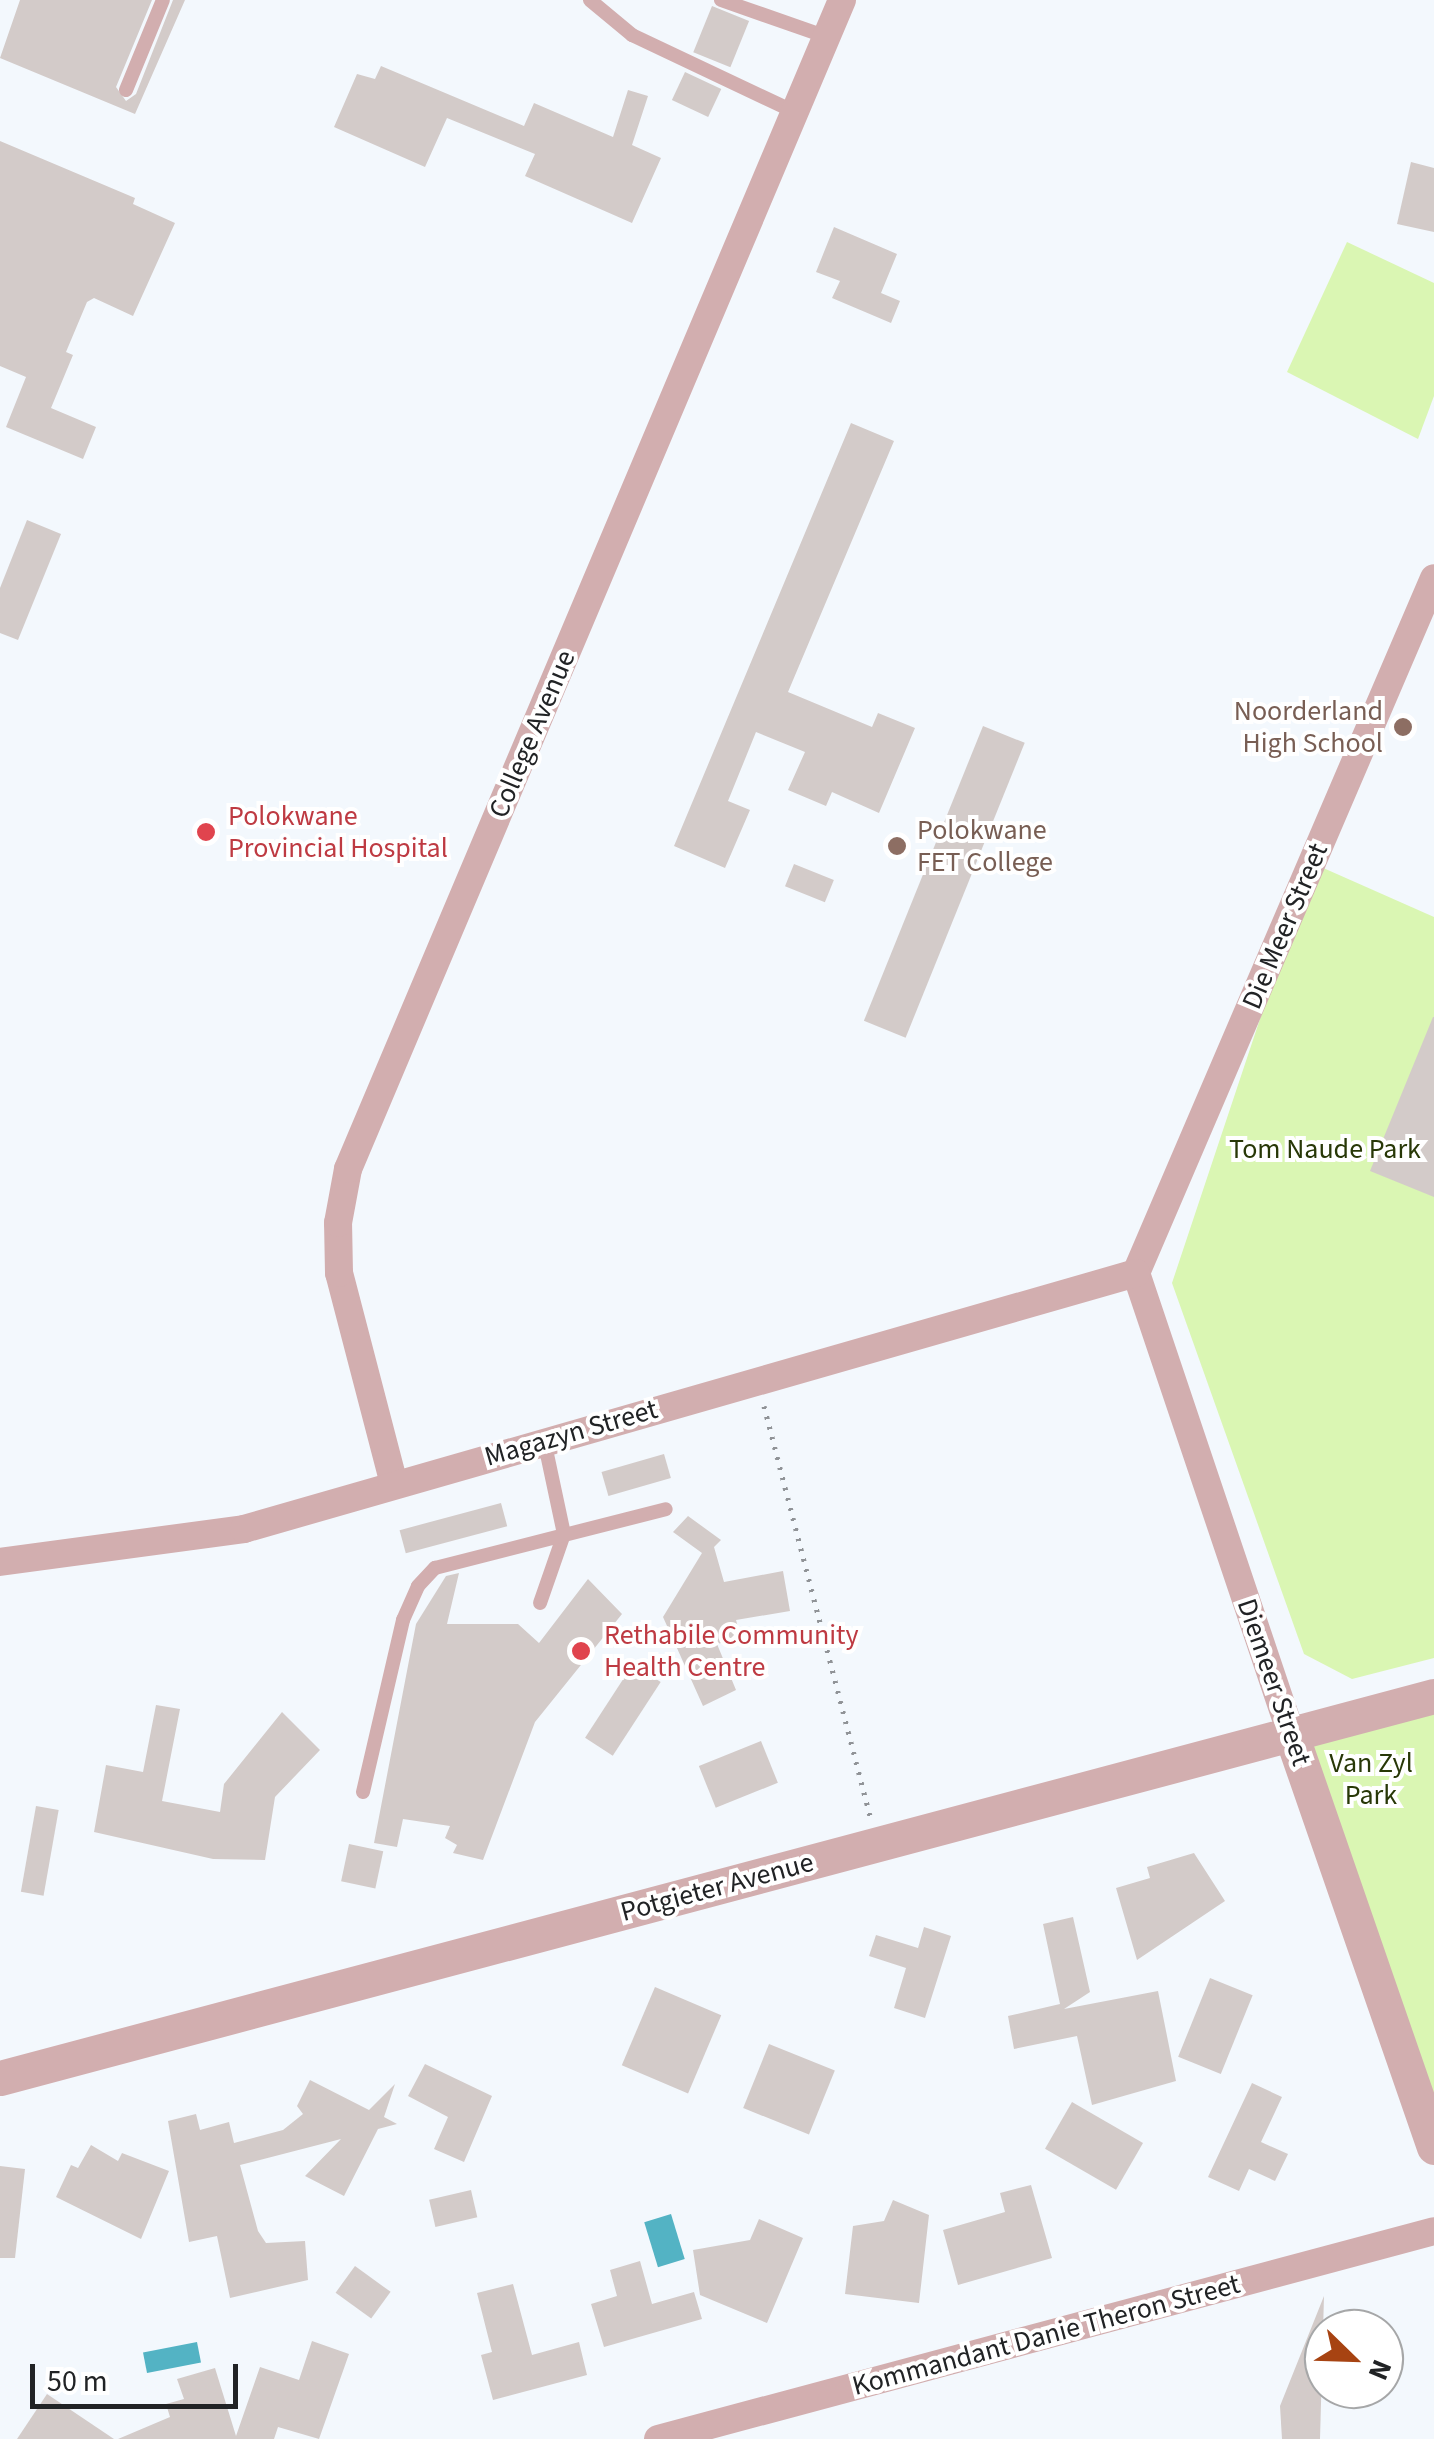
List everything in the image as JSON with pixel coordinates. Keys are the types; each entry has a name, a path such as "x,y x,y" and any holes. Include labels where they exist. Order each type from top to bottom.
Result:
{"street":[{"name":"College Avenue","path":"394,1484 339,1273 338,1223 348,1169 842,0"},
{"name":"Die Meer Street","path":"1136,1273 1434,578"},
{"name":"Magazyn Street","path":"0,1565 244,1528 1136,1273"},
{"name":"Diemeer Street","path":"1136,1273 1434,2147"},
{"name":"Potgieter Avenue","path":"0,2078 1434,1696"},
{"name":"Kommandant Danie Theron Street","path":"658,2439 1434,2231"}],"lane":[{"path":"126,90 163,0"},
{"path":"590,0 632,35 795,112"},
{"path":"721,0 827,36"},
{"path":"540,1603 564,1534 544,1440"},
{"path":"363,1792 403,1620 418,1586 445,1563 666,1509"}],"path":[{"path":"758,1380 877,1844"}],"green space":[{"path":"1347,242 1434,283 1434,396 1418,439 1287,372"},
{"name":"Tom Naude Park","path":"1312,863 1434,917 1434,1658 1352,1679 1304,1654 1172,1283"},
{"name":"Van Zyl Park","path":"1434,1696 1434,2147 1291,1734"}],"water":[{"path":"671,2214 685,2259 658,2267 644,2222"},
{"path":"197,2342 201,2363 147,2373 143,2352"}],"building":[{"path":"20,0 152,0 116,87 126,101 136,94 173,0 185,0 135,114 0,58"},
{"path":"712,6 749,21 730,67 693,52"},
{"path":"381,66 524,126 534,103 613,137 628,90 648,96 632,145 661,158 632,223 525,176 535,154 447,118 425,167 334,127 357,74 375,79"},
{"path":"685,72 721,89 708,117 672,100"},
{"path":"0,141 135,198 133,204 175,223 133,316 94,298 87,302 66,352 73,355 51,408 96,427 83,459 6,427 26,377 0,366"},
{"path":"1411,162 1434,168 1434,232 1397,224"},
{"path":"834,227 897,254 881,293 900,301 891,323 832,298 840,281 816,272"},
{"path":"851,423 894,441 788,692 872,727 878,713 915,728 879,813 832,792 826,806 788,790 805,752 756,732 728,801 750,810 725,868 674,846"},
{"path":"27,520 61,534 18,640 0,633 0,588"},
{"path":"983,726 1025,743 906,1038 864,1021"},
{"path":"794,864 834,880 825,902 785,886"},
{"path":"1434,1017 1434,1197 1370,1171"},
{"path":"664,1454 671,1478 608,1496 602,1472"},
{"path":"501,1503 507,1526 406,1553 400,1530"},
{"path":"688,1516 721,1540 714,1547 724,1582 783,1571 790,1611 736,1620 741,1638 717,1644 736,1690 703,1706 663,1617 702,1553 673,1532"},
{"path":"459,1573 447,1624 518,1624 539,1643 588,1579 622,1614 535,1722 483,1860 453,1853 457,1845 445,1838 450,1826 403,1819 397,1847 374,1843 416,1624 446,1576"},
{"path":"633,1664 661,1682 613,1756 585,1738"},
{"path":"156,1705 180,1709 162,1801 220,1812 224,1784 282,1712 320,1750 275,1797 265,1860 213,1859 94,1832 106,1765 143,1772"},
{"path":"761,1741 778,1783 716,1808 699,1766"},
{"path":"36,1806 59,1810 44,1896 21,1892"},
{"path":"349,1844 383,1851 375,1888 341,1881"},
{"path":"1194,1853 1225,1901 1137,1960 1116,1888 1150,1878 1147,1867"},
{"path":"1073,1917 1090,1992 1064,2009 1158,1991 1176,2081 1092,2105 1077,2036 1014,2049 1008,2016 1060,2004 1043,1924"},
{"path":"924,1927 951,1936 925,2018 894,2008 906,1968 869,1956 876,1935 918,1948"},
{"path":"1210,1978 1253,1995 1221,2074 1178,2057"},
{"path":"655,1987 721,2015 688,2093 622,2065"},
{"path":"769,2044 835,2071 809,2135 743,2108"},
{"path":"425,2064 492,2096 464,2162 434,2149 448,2117 408,2096"},
{"path":"310,2080 369,2110 395,2084 384,2117 397,2124 378,2129 344,2196 305,2176 341,2139 240,2165 258,2231 266,2243 305,2241 308,2280 230,2298 217,2236 189,2242 168,2121 196,2114 200,2130 229,2122 234,2143 283,2130 303,2114 297,2106"},
{"path":"1252,2083 1282,2097 1261,2142 1288,2154 1275,2181 1249,2169 1239,2191 1208,2177"},
{"path":"1072,2102 1143,2143 1116,2190 1045,2149"},
{"path":"91,2145 118,2161 122,2153 169,2171 141,2239 56,2197 71,2165 78,2168"},
{"path":"0,2166 25,2169 15,2258 0,2258"},
{"path":"1031,2185 1052,2258 958,2285 943,2230 1005,2212 1000,2193"},
{"path":"471,2190 477,2217 435,2227 429,2200"},
{"path":"893,2200 929,2215 919,2303 845,2294 853,2226 884,2221"},
{"path":"759,2219 803,2238 767,2323 700,2295 693,2250 750,2240"},
{"path":"640,2261 652,2304 694,2292 702,2319 604,2347 591,2304 617,2296 610,2270"},
{"path":"355,2266 391,2292 371,2319 336,2293"},
{"path":"513,2284 532,2355 579,2342 587,2375 493,2400 481,2355 492,2352 477,2293"},
{"path":"312,2341 349,2354 319,2439 278,2427 274,2439 118,2439 170,2417 166,2404 184,2399 177,2379 215,2368 236,2436 260,2367 299,2380"},
{"path":"1304,2346 1304,2409 1321,2409 1320,2439 1282,2439 1280,2406"},
{"path":"47,2394 114,2439 17,2439"}],"place":[{"name":"Noorderland High School","path":"1403,727"},
{"name":"Polokwane Provincial Hospital","path":"206,832"},
{"name":"Polokwane FET College","path":"897,846"},
{"name":"Rethabile Community Health Centre","path":"581,1651"}]}
